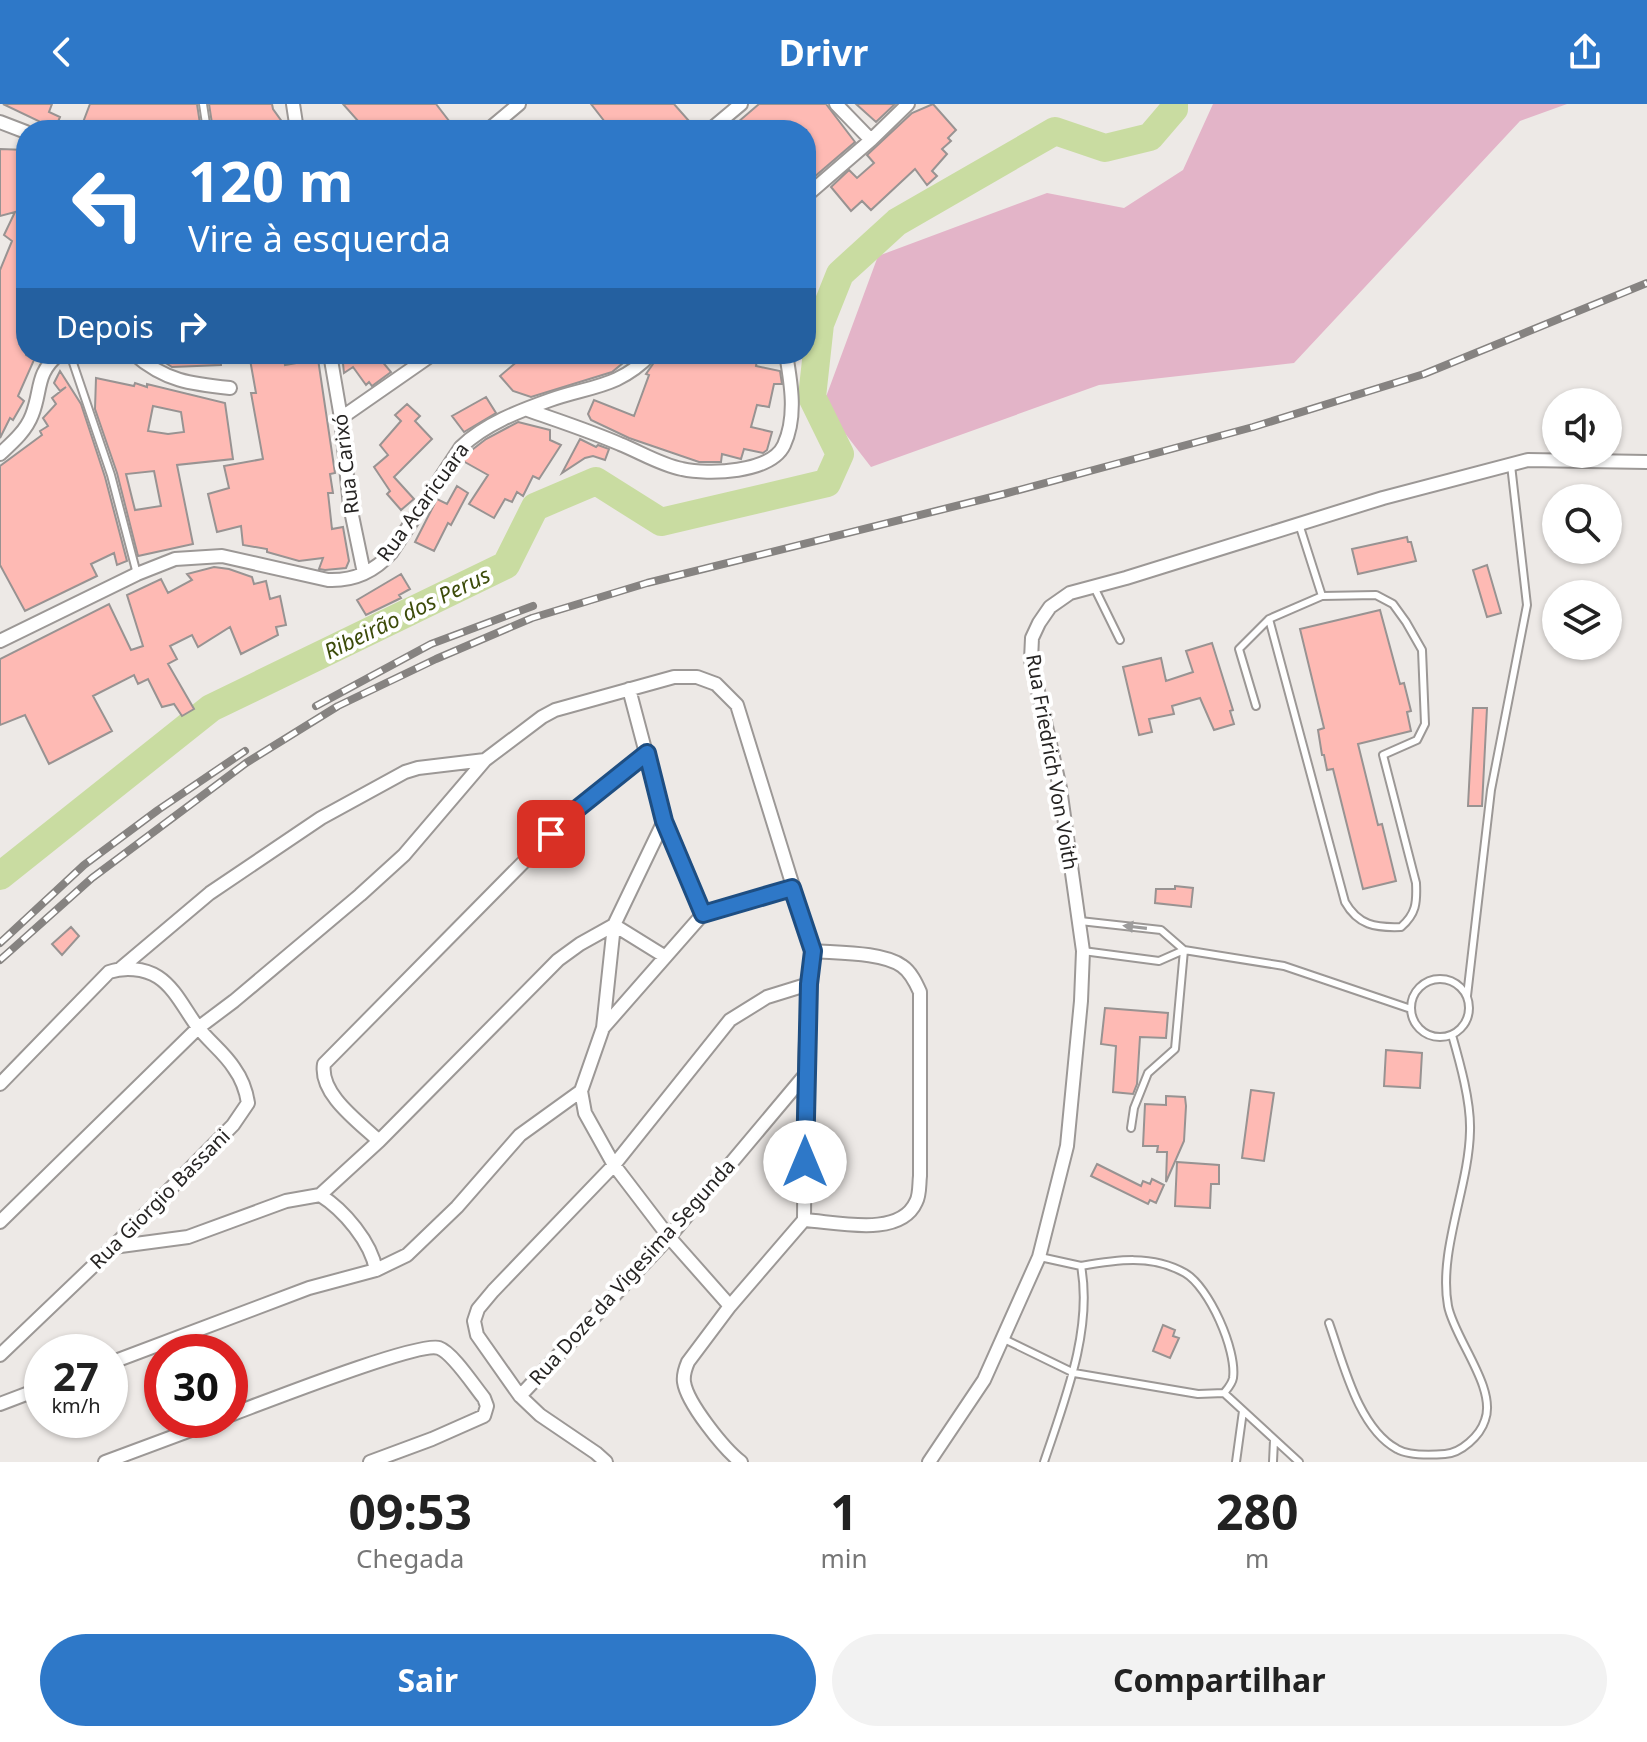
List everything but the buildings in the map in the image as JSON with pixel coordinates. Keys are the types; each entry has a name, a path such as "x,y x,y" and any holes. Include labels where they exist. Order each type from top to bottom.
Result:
{"street":[{"path":"500,120 519,104"},
{"path":"722,120 741,104"},
{"path":"836,104 871,140"},
{"path":"816,187 908,104"},
{"path":"0,454 25,429 33,414 41,376 51,364"},
{"path":"145,364 185,383 230,388"},
{"name":"Rua Carixó","path":"332,364 350,506 364,573"},
{"path":"341,418 419,364"},
{"name":"Rua Acaricuara","path":"0,641 137,574 175,559 213,556 328,580 343,580 364,573 383,562 391,553 461,447 492,424 550,400 599,388 638,364"},
{"path":"528,410 589,431 680,469 709,473 741,469 766,462 784,446 792,404 787,364"},
{"name":"Rua Friedrich Von Voith","path":"929,1462 984,1380 1039,1257 1067,1146 1083,951 1060,788 1031,660 1032,638 1050,607 1070,593 1383,498 1528,460 1647,462"},
{"path":"0,1222 198,1028 323,927 404,855 485,760 555,710 674,677 697,677 716,684 737,705 813,951 805,1075 804,1220 730,1306 688,1362 684,1381 691,1400 730,1454 741,1462"},
{"path":"629,689 664,821 703,914"},
{"path":"379,1141 333,1095 322,1076 324,1064 572,813 647,753"},
{"path":"0,1084 109,972 121,968 210,893 321,818 405,772 485,760"},
{"path":"664,821 614,925 603,1028 581,1091 585,1113 614,1165 669,1237 730,1306"},
{"path":"603,1028 703,914 792,888"},
{"path":"113,1247 188,1237 264,1208 299,1197 320,1195 379,1141 558,960 614,925"},
{"path":"614,925 664,956"},
{"path":"804,1220 885,1225 906,1216 917,1200 920,1176 920,992 914,979 902,966 884,958 813,951"},
{"path":"121,968 158,977 177,996 198,1028"},
{"path":"606,1462 540,1415 520,1396 477,1335 474,1321 478,1309 614,1165 730,1020 767,997 809,984"},
{"name":"Rua Giorgio Bassani","path":"0,1355 113,1247 233,1125 248,1103 245,1087 233,1066 198,1028"},
{"name":"Rua Doze da Vigesima Segunda","path":"520,1396 669,1237 805,1075"},
{"path":"128,1356 309,1288 376,1270 407,1255 457,1207 520,1135 581,1091"},
{"path":"320,1195 336,1207 366,1244 376,1270"},
{"path":"248,1408 368,1365 431,1347 446,1352 484,1398 487,1406 484,1416 370,1462"},
{"path":"0,1404 24,1395"},
{"path":"105,1462 170,1438"}],"lane":[{"path":"73,364 111,475 137,574"},
{"path":"1467,996 1450,981 1427,981 1412,998 1413,1020 1420,1030 1441,1038 1462,1028 1468,1018 1467,996 1491,790 1527,605 1511,465"},
{"path":"1299,524 1322,596"},
{"path":"1094,587 1120,640"},
{"path":"1256,706 1239,649 1269,619 1322,596 1376,595 1393,604 1406,622 1422,650 1425,724 1417,740 1383,755 1416,883 1417,903 1412,917 1401,927 1365,924 1345,902 1269,619"},
{"path":"1079,921 1161,930 1184,950 1284,966 1411,1009"},
{"path":"1083,951 1159,961 1184,950"},
{"path":"1131,1128 1134,1108 1148,1073 1175,1049 1184,950"},
{"path":"1329,1323 1359,1401 1380,1437 1399,1451 1432,1455 1451,1454 1475,1437 1486,1419 1486,1396 1448,1307 1447,1265 1470,1129 1461,1068 1452,1035"},
{"path":"1039,1257 1081,1266 1141,1258 1186,1273 1205,1295 1228,1340 1234,1366 1233,1382 1224,1393"},
{"path":"1044,1462 1074,1373 1084,1299 1081,1266"},
{"path":"1002,1338 1074,1373 1198,1394 1224,1393 1299,1462"},
{"path":"1236,1462 1243,1411"},
{"path":"1273,1462 1274,1440"}],"shaded area":[{"path":"1213,104 1567,104 1520,121 1294,363 1099,385 871,467 823,405 878,256 1047,193 1124,208 1183,170"}],"waterway":[{"name":"Ribeirão dos Perus","path":"816,360 820,324 840,274 897,222 1055,131 1105,148 1150,137 1174,109 1174,104"},
{"name":"Ribeirão dos Perus","path":"0,876 211,708 506,565 535,507 596,481 661,522 827,483 840,454 812,397 816,364"}],"railway":[{"path":"0,960 92,878 246,763 338,706 532,618 647,583 1004,494 1253,427 1424,374 1647,283"},
{"path":"316,706 431,644 533,606"},
{"path":"0,943 84,865 245,751"}],"route":[{"path":"551,834 572,813 647,753 664,821 703,914 792,888 813,951 805,1075 805,1162"}]}
